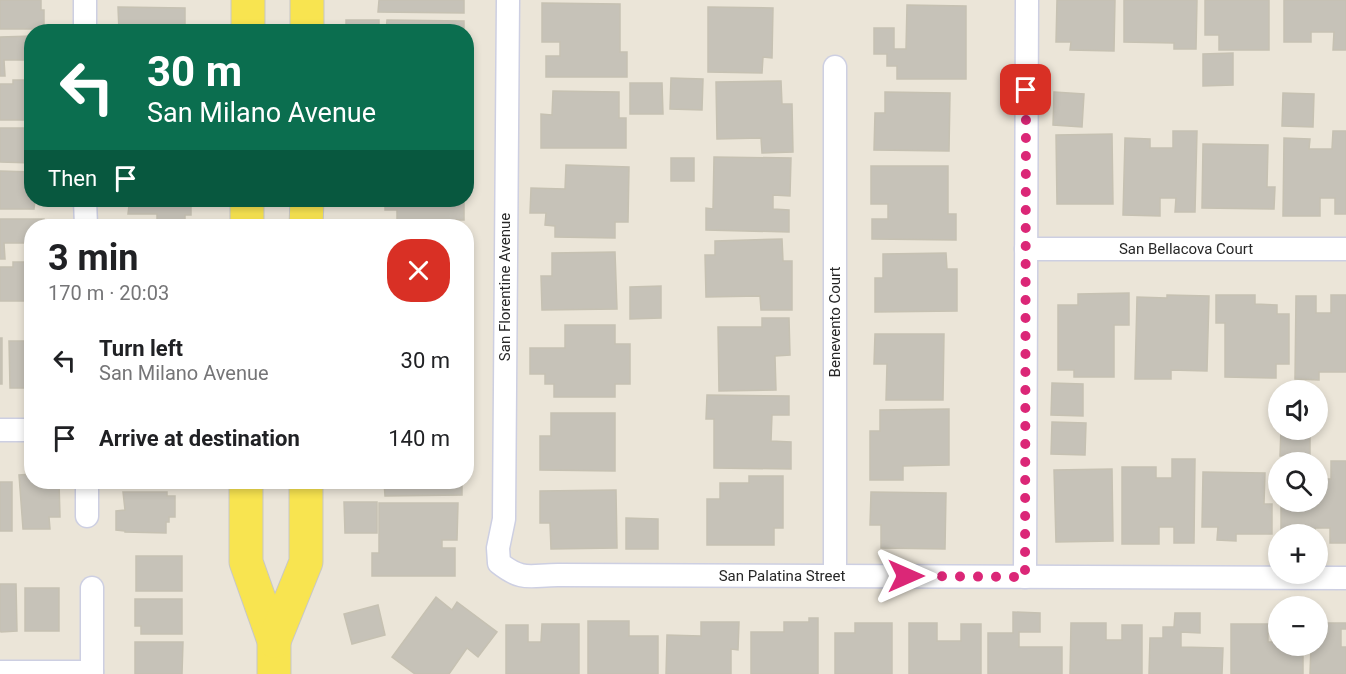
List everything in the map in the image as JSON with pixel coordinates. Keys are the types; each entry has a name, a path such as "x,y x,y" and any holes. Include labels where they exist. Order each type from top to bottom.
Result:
{"main road":[{"path":"248,0 248,24"},
{"path":"307,0 307,24"},
{"path":"246,489 246,562 274,641 274,674"},
{"path":"274,641 306,562 306,489"}],"street":[{"path":"86,0 86,24"},
{"name":"San Florentine Avenue","path":"508,0 504,519 498,548 499,563 508,570"},
{"path":"1025,577 1027,0"},
{"name":"Benevento Court","path":"835,67 835,576"},
{"name":"San Bellacova Court","path":"1026,249 1346,249"},
{"path":"0,430 24,430"},
{"path":"87,489 87,516"},
{"name":"San Palatina Street","path":"508,570 527,578 540,575 1346,578"},
{"path":"0,672 92,673 92,588"}],"building":[{"path":"0,0 41,0 44,24 24,24 24,29 0,29"},
{"path":"379,0 464,0 464,13 378,12"},
{"path":"1057,0 1115,0 1114,51 1070,50 1071,42 1056,42"},
{"path":"1124,0 1197,0 1196,49 1174,49 1174,43 1124,42"},
{"path":"1205,0 1269,0 1269,50 1219,50 1219,35 1205,35"},
{"path":"1284,0 1346,0 1346,50 1333,50 1334,32 1311,32 1311,42 1284,42"},
{"path":"542,3 620,4 620,52 627,52 627,77 546,77 546,56 560,56 560,42 542,42"},
{"path":"907,5 966,6 966,79 897,79 897,66 887,66 887,54 874,54 874,28 894,28 894,49 906,49"},
{"path":"118,7 185,8 185,24 119,24"},
{"path":"708,7 773,8 772,58 763,57 762,73 708,72"},
{"path":"346,20 379,20 379,24 346,24"},
{"path":"387,20 464,21 464,24 387,24"},
{"path":"24,36 24,60 4,60 5,76 0,76 0,37"},
{"path":"1233,53 1233,85 1203,86 1203,54"},
{"path":"671,78 703,79 702,110 670,109"},
{"path":"13,80 24,80 24,120 0,120 0,84 13,84"},
{"path":"781,81 782,104 792,104 793,152 762,153 761,138 717,139 716,82"},
{"path":"630,83 662,83 663,114 630,114"},
{"path":"553,91 619,92 619,118 626,118 626,148 541,148 541,114 552,115"},
{"path":"885,92 950,93 949,151 874,150 875,113 885,113"},
{"path":"1054,92 1084,94 1082,127 1053,125"},
{"path":"1283,93 1314,94 1313,127 1282,126"},
{"path":"0,128 24,128 24,163 0,162"},
{"path":"1173,131 1197,131 1195,212 1175,212 1176,198 1160,198 1160,216 1123,215 1125,138 1150,139 1150,148 1173,148"},
{"path":"1333,131 1346,131 1346,214 1335,214 1335,198 1320,198 1320,216 1283,216 1284,138 1310,139 1309,149 1332,149"},
{"path":"1112,134 1113,204 1057,204 1056,135"},
{"path":"1203,144 1268,145 1267,187 1275,187 1274,209 1202,208"},
{"path":"714,157 791,158 790,196 773,195 773,209 789,210 789,232 706,230 706,208 713,209"},
{"path":"671,158 694,158 694,181 671,181"},
{"path":"566,165 629,167 628,222 615,222 615,238 555,237 555,226 545,225 546,213 530,213 531,188 565,189"},
{"path":"871,166 948,166 948,214 956,214 956,240 872,239 872,219 888,219 888,204 871,204"},
{"path":"0,171 24,172 24,207 34,207 34,209 0,209"},
{"path":"129,207 191,207 191,215 185,215 185,219 157,219 157,214 128,214"},
{"path":"385,207 464,207 464,219 397,219 397,210 385,210"},
{"path":"0,219 24,219 24,243 4,243 5,259 0,259"},
{"path":"782,239 783,261 792,261 792,310 761,310 760,296 706,297 705,255 715,255 715,241"},
{"path":"615,252 617,309 542,310 541,276 552,276 552,253"},
{"path":"946,253 947,269 957,269 957,311 875,312 875,278 883,278 883,254"},
{"path":"13,262 24,262 24,301 0,301 0,267 13,267"},
{"path":"661,286 661,318 630,319 630,287"},
{"path":"1129,293 1129,325 1114,325 1114,377 1074,377 1074,370 1058,370 1058,305 1078,305 1078,294"},
{"path":"1167,295 1209,296 1207,371 1171,370 1171,379 1135,379 1137,297 1167,298"},
{"path":"1216,295 1255,295 1255,304 1277,305 1277,314 1289,314 1289,364 1276,364 1276,378 1225,377 1225,323 1216,323"},
{"path":"1331,295 1346,295 1346,372 1319,372 1319,380 1295,379 1296,296 1316,296 1316,313 1331,313"},
{"path":"762,318 789,318 790,355 775,356 776,390 719,391 718,327 762,327"},
{"path":"565,325 615,325 615,344 630,344 630,384 615,384 615,397 554,397 554,384 545,384 545,374 530,374 530,348 565,348"},
{"path":"875,334 944,334 943,400 886,400 887,364 874,364"},
{"path":"0,338 2,338 2,384 0,384"},
{"path":"9,341 24,341 24,388 10,388"},
{"path":"1052,383 1083,384 1083,416 1051,415"},
{"path":"707,395 789,396 789,415 772,415 771,441 791,442 791,469 714,468 714,419 706,419"},
{"path":"949,409 949,465 903,466 903,480 870,480 870,431 880,431 880,410"},
{"path":"551,413 615,413 615,471 540,470 540,436 551,436"},
{"path":"1052,422 1086,423 1085,455 1051,454"},
{"path":"1281,440 1310,440 1310,452 1280,452"},
{"path":"1172,459 1195,459 1194,543 1174,543 1174,527 1159,527 1159,544 1122,544 1122,467 1156,467 1156,478 1172,478"},
{"path":"1331,461 1346,461 1346,543 1330,543 1328,524 1281,524 1281,512 1328,512 1328,479 1331,479"},
{"path":"1112,469 1113,541 1056,542 1054,470"},
{"path":"1203,472 1265,473 1264,504 1268,504 1268,512 1272,512 1272,524 1268,524 1268,534 1236,534 1236,541 1217,540 1218,527 1202,527"},
{"path":"19,475 24,475 24,489 59,489 60,517 49,517 50,529 23,529"},
{"path":"749,476 783,476 783,528 774,528 774,545 707,545 707,499 720,499 720,483 749,483"},
{"path":"0,482 12,482 12,531 0,531"},
{"path":"384,489 462,489 462,495 385,496"},
{"path":"616,490 617,548 551,549 550,523 540,523 540,491"},
{"path":"123,492 167,492 167,496 175,496 175,517 169,517 169,522 166,522 166,533 116,530 116,511 125,510"},
{"path":"871,492 946,493 945,549 881,548 881,525 870,525"},
{"path":"344,502 377,502 377,533 345,533"},
{"path":"379,503 458,503 457,540 442,540 442,548 455,548 455,576 372,576 372,553 379,553"},
{"path":"626,518 658,519 658,549 626,549"},
{"path":"136,556 182,556 182,591 136,591"},
{"path":"0,584 16,584 17,631 1,632 0,630"},
{"path":"25,588 59,588 59,631 25,631"},
{"path":"436,597 452,610 457,602 497,632 478,657 467,648 449,674 415,674 392,657"},
{"path":"135,599 182,599 182,634 141,634 141,626 135,626"},
{"path":"378,605 385,635 352,644 344,614"},
{"path":"1013,612 1040,613 1040,632 1019,632 1019,647 1062,647 1062,674 988,674 988,633 1013,633"},
{"path":"1175,613 1200,613 1200,633 1181,632 1181,647 1223,648 1222,674 1149,674 1150,638 1163,638 1163,627 1174,627"},
{"path":"809,618 818,618 818,674 751,674 751,632 784,632 784,622 809,622"},
{"path":"588,621 629,621 629,636 658,636 658,674 588,674"},
{"path":"701,622 739,622 738,650 731,649 731,674 666,674 667,635 701,636"},
{"path":"855,623 892,623 892,674 835,674 835,633 855,633"},
{"path":"909,623 937,623 937,641 961,641 961,624 981,624 981,674 909,674"},
{"path":"1071,623 1106,623 1106,640 1122,640 1122,625 1142,625 1142,674 1070,674"},
{"path":"1328,623 1346,623 1346,629 1341,629 1341,647 1346,647 1346,674 1310,674 1311,656 1328,656"},
{"path":"542,624 579,624 579,674 506,674 506,625 528,625 528,642 541,642"},
{"path":"1231,624 1268,624 1268,656 1303,656 1303,674 1231,674"},
{"path":"135,642 183,642 182,674 135,674"}],"route":[{"path":"906,576 1025,577 1026,90"}]}
